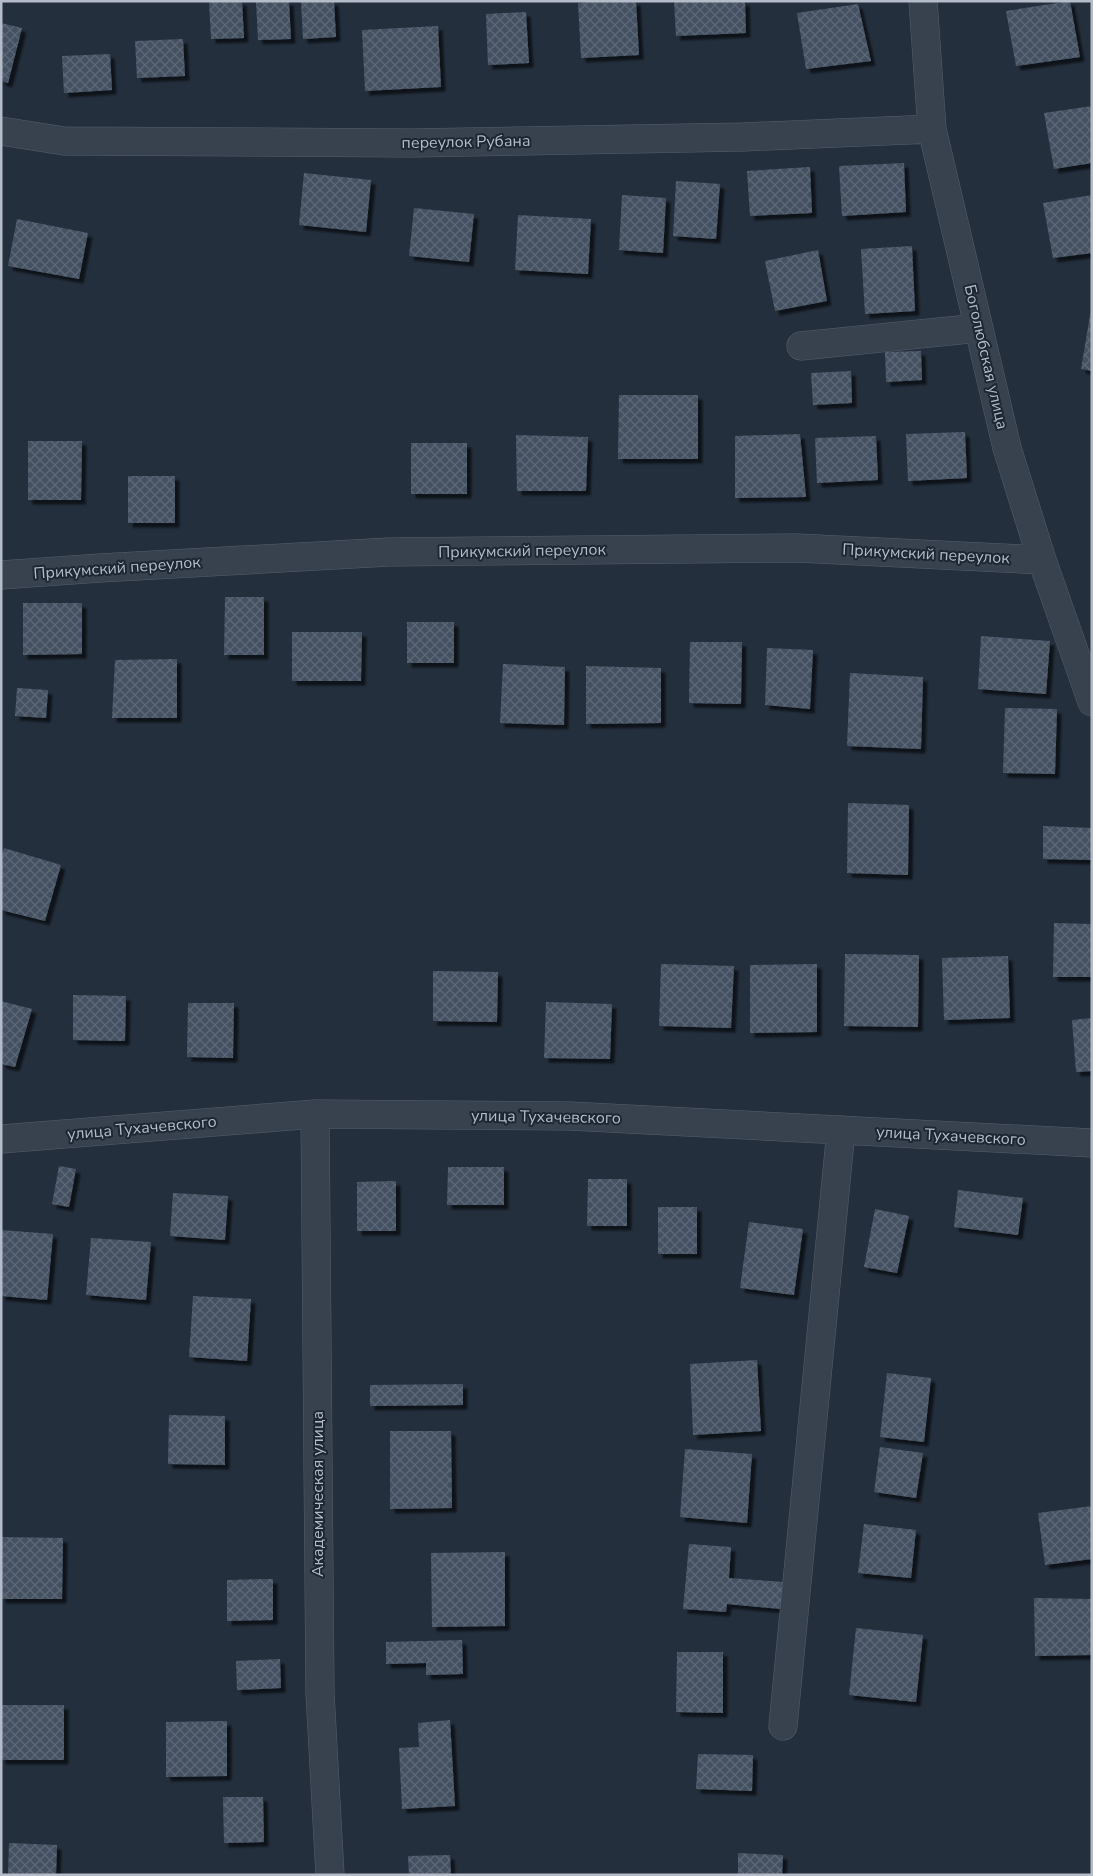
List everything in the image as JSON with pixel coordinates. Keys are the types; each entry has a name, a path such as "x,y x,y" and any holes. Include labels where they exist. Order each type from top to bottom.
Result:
{"street":[{"name":"Боголюбская улица","path":"923,1 932,129 1007,448 1042,560 1092,702"},
{"name":"переулок Рубана","path":"1,131 64,141 412,144 743,137 932,129"},
{"path":"801,346 979,328"},
{"name":"Прикумский переулок","path":"1,575 389,552 797,548 1042,560"},
{"name":"улица Тухачевского","path":"1,1139 315,1114 570,1116 1092,1143"},
{"name":"Академическая улица","path":"315,1114 320,1693 330,1875"},
{"path":"783,1726 841,1130"}],"building":[{"path":"209,1 242,1 244,38 211,39"},
{"path":"256,1 289,1 291,39 258,40"},
{"path":"301,1 334,1 336,37 303,39"},
{"path":"636,1 639,55 581,58 578,3"},
{"path":"674,1 745,1 746,33 676,36"},
{"path":"1070,1 1080,57 1016,66 1006,11"},
{"path":"858,4 871,61 806,69 797,13"},
{"path":"526,12 529,63 488,65 486,14"},
{"path":"1,23 22,28 8,83 1,81"},
{"path":"438,26 441,87 365,91 362,30"},
{"path":"183,39 185,76 137,78 135,41"},
{"path":"110,54 112,90 64,93 62,56"},
{"path":"1092,106 1092,163 1054,169 1044,113"},
{"path":"904,163 906,212 842,216 839,166"},
{"path":"810,167 812,213 750,216 747,171"},
{"path":"304,173 371,180 366,232 299,225"},
{"path":"676,181 720,184 716,239 673,236"},
{"path":"622,195 666,198 663,253 619,250"},
{"path":"1092,195 1092,253 1053,258 1043,203"},
{"path":"414,208 474,214 469,262 409,256"},
{"path":"518,215 591,219 588,274 515,270"},
{"path":"17,219 88,233 79,279 8,266"},
{"path":"912,246 915,311 865,314 861,249"},
{"path":"818,250 827,301 775,311 765,261"},
{"path":"1092,309 1092,371 1081,369"},
{"path":"921,351 922,380 886,382 885,352"},
{"path":"851,371 852,403 813,405 811,373"},
{"path":"619,395 698,395 698,459 618,459"},
{"path":"965,432 967,478 908,481 906,434"},
{"path":"800,434 806,497 735,498 735,436"},
{"path":"516,435 588,437 586,491 517,491"},
{"path":"876,436 878,480 817,483 815,438"},
{"path":"28,441 82,441 81,500 28,500"},
{"path":"411,443 467,443 467,494 411,494"},
{"path":"128,476 175,476 175,523 128,523"},
{"path":"225,597 264,597 264,655 224,655"},
{"path":"23,603 82,603 82,654 23,655"},
{"path":"407,622 454,622 454,663 407,663"},
{"path":"292,632 362,632 361,681 292,681"},
{"path":"981,636 1050,641 1046,694 978,689"},
{"path":"690,642 742,642 741,704 689,703"},
{"path":"767,648 813,650 810,709 765,705"},
{"path":"177,659 177,718 112,718 115,660"},
{"path":"503,664 565,667 564,725 500,723"},
{"path":"586,666 661,668 661,723 586,724"},
{"path":"850,673 923,677 921,749 847,746"},
{"path":"17,688 48,690 46,718 15,716"},
{"path":"1005,708 1057,709 1055,774 1003,773"},
{"path":"848,803 909,805 908,875 847,873"},
{"path":"1043,826 1092,828 1092,860 1043,859"},
{"path":"4,848 61,865 45,921 1,910 1,858"},
{"path":"1054,923 1092,924 1092,977 1053,977"},
{"path":"845,954 919,955 918,1027 844,1026"},
{"path":"1008,956 1010,1018 944,1020 942,958"},
{"path":"661,964 734,966 731,1028 659,1026"},
{"path":"817,964 817,1032 750,1033 750,965"},
{"path":"433,971 498,972 497,1022 433,1021"},
{"path":"73,995 126,996 125,1041 73,1040"},
{"path":"1,1001 32,1009 15,1067 1,1064"},
{"path":"546,1002 612,1004 610,1059 544,1058"},
{"path":"188,1003 234,1003 233,1058 187,1057"},
{"path":"1092,1018 1092,1071 1076,1072 1072,1020"},
{"path":"59,1166 76,1169 69,1207 52,1204"},
{"path":"448,1167 504,1167 504,1205 447,1205"},
{"path":"588,1179 627,1179 627,1226 587,1226"},
{"path":"396,1181 396,1231 357,1231 357,1182"},
{"path":"958,1190 1023,1198 1018,1235 954,1227"},
{"path":"173,1193 228,1196 225,1240 170,1236"},
{"path":"658,1207 697,1207 697,1254 658,1254"},
{"path":"875,1209 909,1216 897,1273 864,1267"},
{"path":"749,1222 803,1229 794,1295 740,1288"},
{"path":"1,1230 53,1234 47,1300 1,1296"},
{"path":"91,1238 151,1242 146,1300 86,1295"},
{"path":"193,1296 251,1299 247,1361 189,1357"},
{"path":"757,1360 761,1431 693,1435 690,1364"},
{"path":"887,1373 931,1378 924,1442 880,1437"},
{"path":"463,1384 463,1405 370,1406 370,1385"},
{"path":"169,1415 225,1416 225,1465 168,1464"},
{"path":"390,1431 451,1431 452,1508 390,1509"},
{"path":"880,1447 923,1453 916,1498 874,1492"},
{"path":"685,1449 752,1454 747,1523 680,1517"},
{"path":"1092,1506 1092,1559 1045,1565 1038,1513"},
{"path":"864,1524 916,1530 911,1578 858,1573"},
{"path":"1,1537 63,1538 62,1599 1,1599"},
{"path":"689,1544 731,1547 729,1578 783,1582 781,1609 727,1604 726,1612 683,1609"},
{"path":"505,1552 505,1626 432,1627 431,1553"},
{"path":"273,1579 273,1620 227,1621 227,1580"},
{"path":"1034,1598 1092,1599 1092,1655 1035,1656"},
{"path":"856,1628 923,1635 916,1702 849,1695"},
{"path":"462,1640 463,1674 426,1675 426,1663 386,1664 386,1642"},
{"path":"677,1652 723,1652 723,1713 676,1712"},
{"path":"280,1659 281,1688 237,1690 236,1661"},
{"path":"1,1705 64,1705 64,1760 1,1760"},
{"path":"450,1720 455,1806 402,1809 399,1748 419,1747 418,1723"},
{"path":"227,1721 227,1776 166,1777 166,1722"},
{"path":"698,1754 753,1755 752,1791 696,1789"},
{"path":"223,1797 263,1797 264,1842 224,1843"},
{"path":"9,1843 57,1845 56,1875 8,1875"},
{"path":"738,1853 783,1855 782,1875 738,1875"},
{"path":"450,1855 451,1875 409,1875 408,1856"}]}
